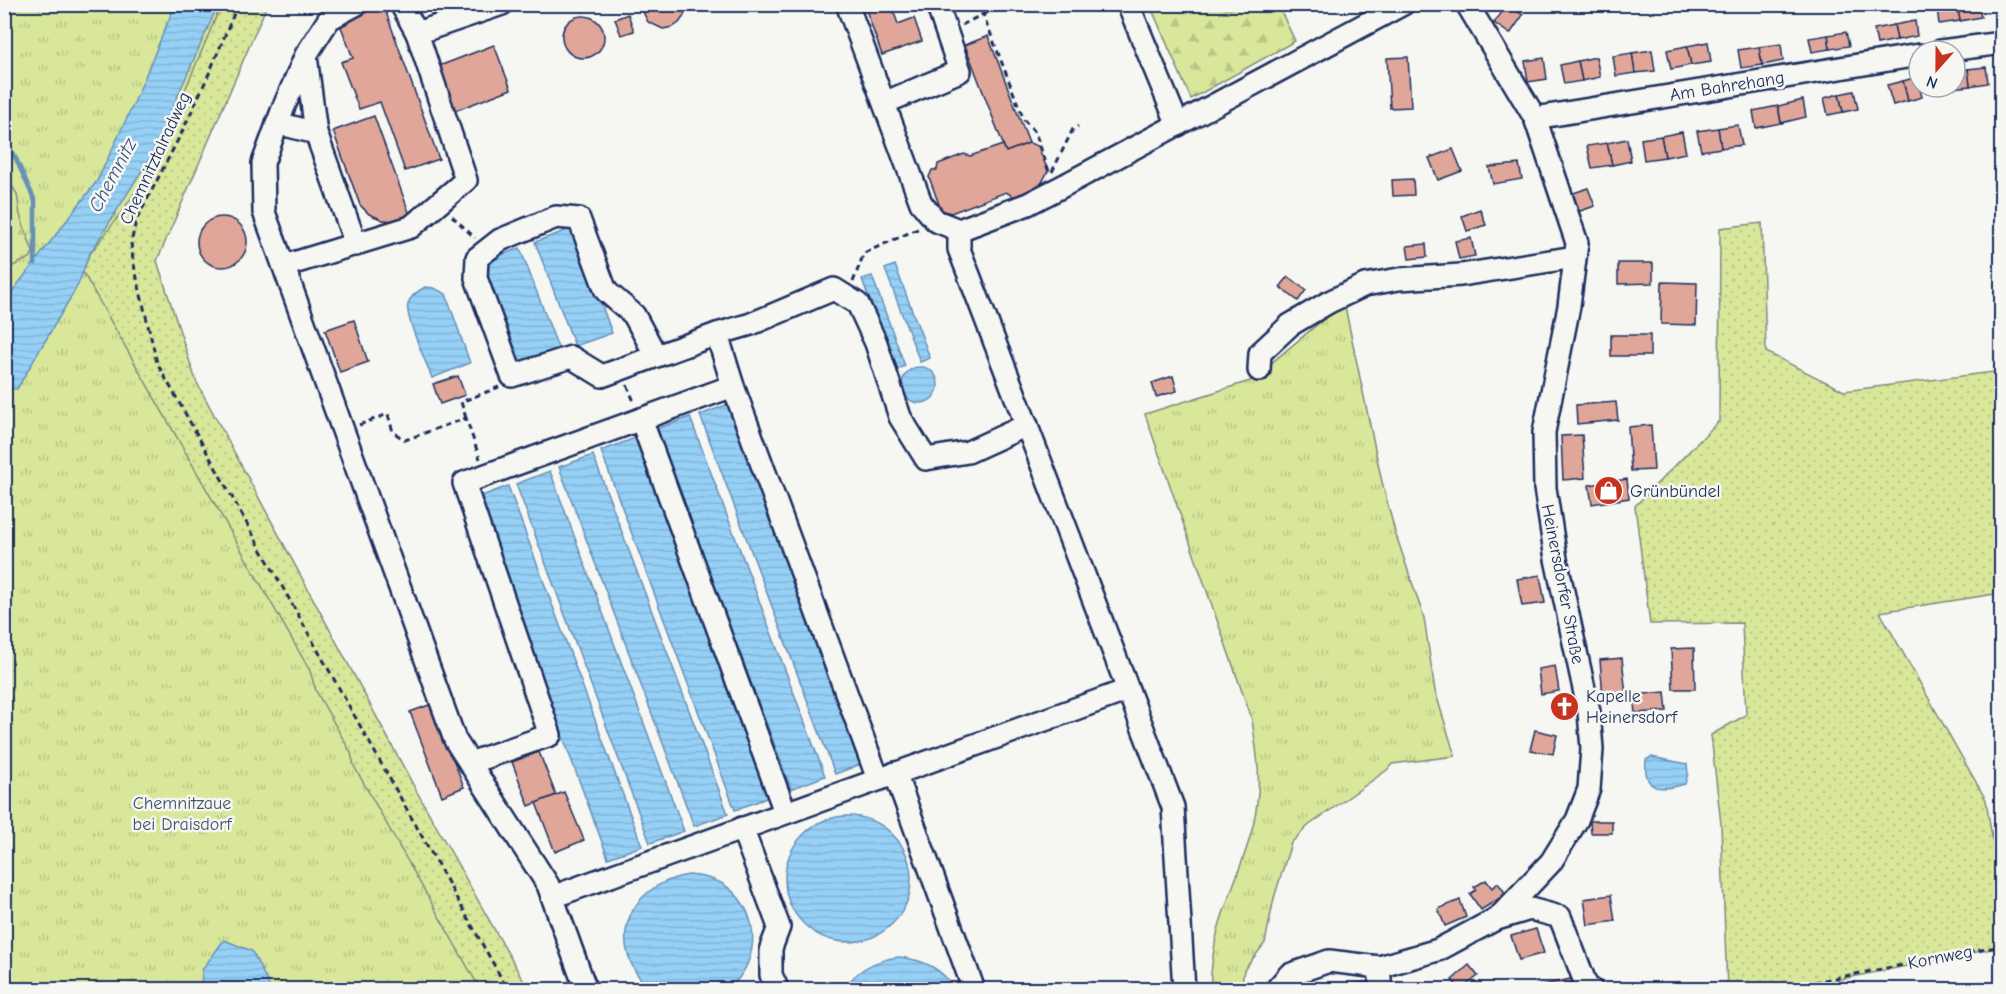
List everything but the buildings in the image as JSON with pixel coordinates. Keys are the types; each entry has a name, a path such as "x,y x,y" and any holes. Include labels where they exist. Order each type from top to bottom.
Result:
{"street":[{"path":"357,4 329,20 306,55 277,123 263,164 264,212 456,740 548,885 586,990"},
{"path":"284,266 411,227 466,180 417,33 401,4"},
{"path":"417,33 502,4"},
{"path":"847,4 921,203 936,222 959,230 1028,204 1403,4"},
{"path":"884,103 960,71 937,4"},
{"path":"1128,4 1178,125"},
{"name":"Heinersdorfer Straße","path":"1276,990 1289,975 1329,961 1379,967 1438,950 1499,917 1551,861 1577,820 1589,789 1592,749 1589,712 1556,559 1544,477 1544,432 1569,306 1577,243 1535,118 1467,4"},
{"path":"1967,48 2001,43"},
{"path":"306,55 316,133 356,245"},
{"name":"Am Bahrehang","path":"1535,118 1907,57"},
{"path":"277,123 316,133"},
{"path":"656,356 634,315 606,291 579,219 556,217 500,240 477,258 476,278 512,376 571,357 602,376 751,324 834,289 858,304 876,343 900,417 926,459 968,452 1027,425"},
{"path":"959,230 959,249 1173,807 1184,990"},
{"path":"1259,370 1260,353 1290,325 1329,302 1365,285 1400,279 1461,275 1575,257"},
{"path":"717,334 733,386 974,990"},
{"path":"470,763 550,735 464,483 733,386"},
{"path":"641,419 785,812"},
{"path":"552,897 1128,690"},
{"path":"742,828 779,927 771,948 771,975 778,990"},
{"path":"1499,917 1530,909 1560,917 1587,987 1592,990"},
{"path":"1379,967 1381,990"}],"path":[{"name":"Chemnitztalradweg","path":"238,4 183,130 136,221 131,243 133,261 157,363 508,990"},
{"path":"947,33 996,9 994,4"},
{"path":"983,14 1024,120 1035,132 1050,176 1073,129 1078,126"},
{"path":"439,204 488,250"},
{"path":"847,297 864,253 936,222"},
{"path":"621,369 641,419"},
{"path":"486,475 461,402 503,385 512,376"},
{"path":"343,430 388,414 393,432 405,440 466,418"},
{"name":"Kornweg","path":"1772,990 2001,946"}],"green space":[{"name":"Chemnitzaue bei Draisdorf","path":"5,5 221,5 175,113 144,177 122,212 80,267 310,671 316,691 351,753 354,766 480,989 5,990 4,270 30,258 33,252 20,215 17,194 5,175"},
{"name":"Chemnitzaue bei Draisdorf","path":"218,5 267,5 157,261 196,381 417,792 528,989 5,990 78,285 89,255"},
{"path":"1150,5 1278,5 1295,41 1191,99"},
{"path":"5,140 57,232 5,301 4,232 12,224 5,211"},
{"path":"1762,223 1766,352 1844,391 2001,371 2001,593 1880,612 1986,800 2001,893 2002,947 1812,985 1727,990 1721,824 1711,735 1746,715 1742,623 1650,624 1635,506 1719,421 1720,228"},
{"path":"1344,302 1382,482 1395,532 1424,618 1435,691 1455,756 1392,764 1387,770 1308,826 1291,843 1274,898 1265,943 1244,970 1241,989 1210,989 1212,960 1218,930 1246,851 1254,819 1258,782 1256,751 1252,720 1145,414 1250,381"}],"water":[{"name":"Chemnitz","path":"175,5 218,5 151,156 89,255 78,285 17,389 5,388 5,301 97,181 134,103"},
{"path":"573,228 612,333 575,346 535,242"},
{"path":"520,248 560,353 522,366 482,262"},
{"path":"895,265 930,358 920,362 885,269"},
{"path":"872,276 905,366 895,370 862,279"},
{"path":"425,287 434,288 446,294 470,363 432,378 408,310 411,299"},
{"path":"920,367 933,372 938,385 933,398 920,403 907,398 902,385 907,372"},
{"path":"734,402 869,761 835,774 700,415"},
{"path":"690,417 825,776 791,789 656,429"},
{"path":"635,438 769,797 735,810 601,451"},
{"path":"593,455 728,814 694,826 559,467"},
{"path":"550,471 684,831 650,843 516,484"},
{"path":"508,486 642,846 608,858 474,499"},
{"path":"1651,757 1687,764 1688,774 1685,784 1661,788 1650,784 1647,778 1646,760"},
{"path":"848,816 872,820 893,834 907,855 911,879 907,903 893,924 872,938 848,942 824,938 803,924 789,903 785,879 789,855 803,834 824,820"},
{"path":"689,875 721,883 744,905 750,919 753,934 752,949 747,964 728,989 656,990 642,980 631,963 626,947 626,931 637,904 659,885"},
{"path":"224,940 252,951 271,989 201,989 202,970"},
{"path":"899,957 916,960 938,970 955,989 844,989 867,967 882,960"}],"waterway":[{"path":"4,140 16,159 35,201 35,264"}],"place":[{"name":"Grünbündel","path":"1609,491"},
{"name":"Kapelle Heinersdorf","path":"1565,706"}]}
